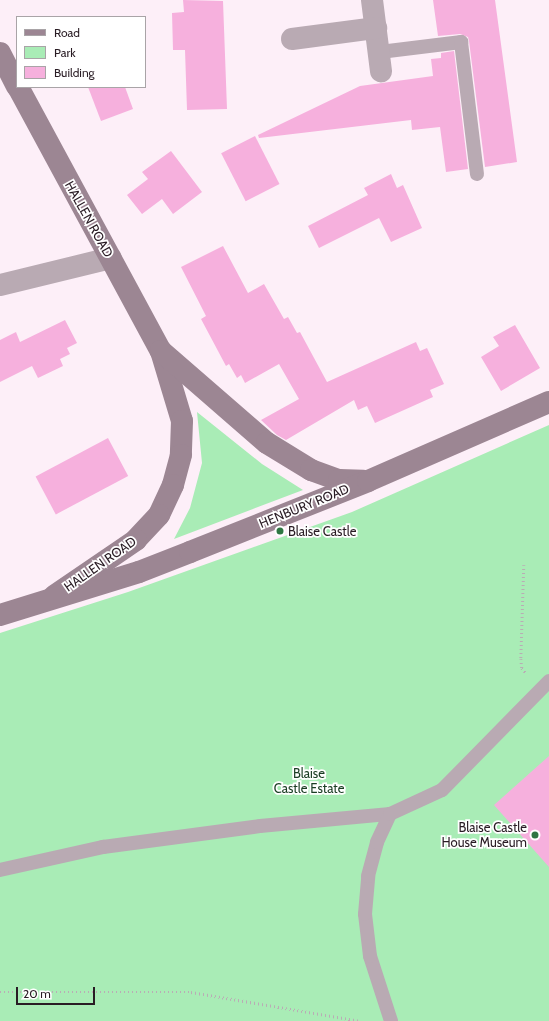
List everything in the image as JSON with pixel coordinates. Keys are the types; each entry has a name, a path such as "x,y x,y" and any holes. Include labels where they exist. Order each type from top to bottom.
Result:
{"main road":[{"name":"HALLEN ROAD","path":"0,53 16,85"},
{"name":"HALLEN ROAD","path":"18,88 161,351 182,421 181,455 173,485 159,515 136,540 54,596"},
{"name":"HALLEN ROAD","path":"161,351 267,443 311,470 340,480 368,481"},
{"name":"HENBURY ROAD","path":"54,596 139,572 368,481 549,402"},
{"path":"0,615 54,596"}],"street":[{"path":"372,0 381,61"},
{"path":"292,39 376,28"},
{"path":"0,285 111,258"}],"lane":[{"path":"381,61 461,42 478,174"},
{"path":"0,870 103,847 267,825 390,814 442,790 549,680"},
{"path":"390,814 377,842 368,876 365,914 370,956 391,1021"}],"path":[{"path":"524,564 521,659 522,668 526,673"},
{"path":"0,992 191,992 361,1021"}],"green space":[{"path":"197,412 262,464 303,490 174,539 190,508 202,463"},
{"name":"Blaise Castle Estate","path":"549,425 549,1021 0,1021 0,633 128,592 352,512"}],"building":[{"path":"183,0 223,1 227,109 187,110 185,50 173,50 172,13 184,12"},
{"path":"433,0 495,0 517,162 485,167 468,37 460,34 438,36"},
{"path":"454,51 468,169 446,172 440,127 412,130 411,120 259,138 258,135 360,86 433,76 431,59 441,58 441,53"},
{"path":"88,88 125,88 133,109 101,121"},
{"path":"255,136 280,184 246,201 221,153"},
{"path":"171,151 202,192 173,214 162,199 142,214 127,195 148,179 142,172"},
{"path":"391,174 397,188 403,185 422,228 391,242 379,218 319,248 308,226 368,195 364,188"},
{"path":"223,246 248,293 264,284 284,319 288,317 297,333 300,332 327,382 416,342 420,351 427,348 444,384 430,390 433,397 375,423 367,406 358,410 354,400 286,440 277,435 261,420 299,399 279,364 245,383 241,375 237,378 229,364 226,366 201,319 206,316 181,267"},
{"path":"65,320 77,343 67,348 70,354 60,359 63,366 38,378 32,366 0,382 0,340 16,332 20,342"},
{"path":"515,325 540,368 501,391 481,357 499,346 493,337"},
{"path":"108,438 128,476 56,514 36,476"},
{"name":"Blaise Castle House Museum","path":"549,756 549,867 494,805"}],"place":[{"name":"Blaise Castle","path":"280,531"},
{"name":"Blaise Castle House Museum","path":"535,835"}]}
